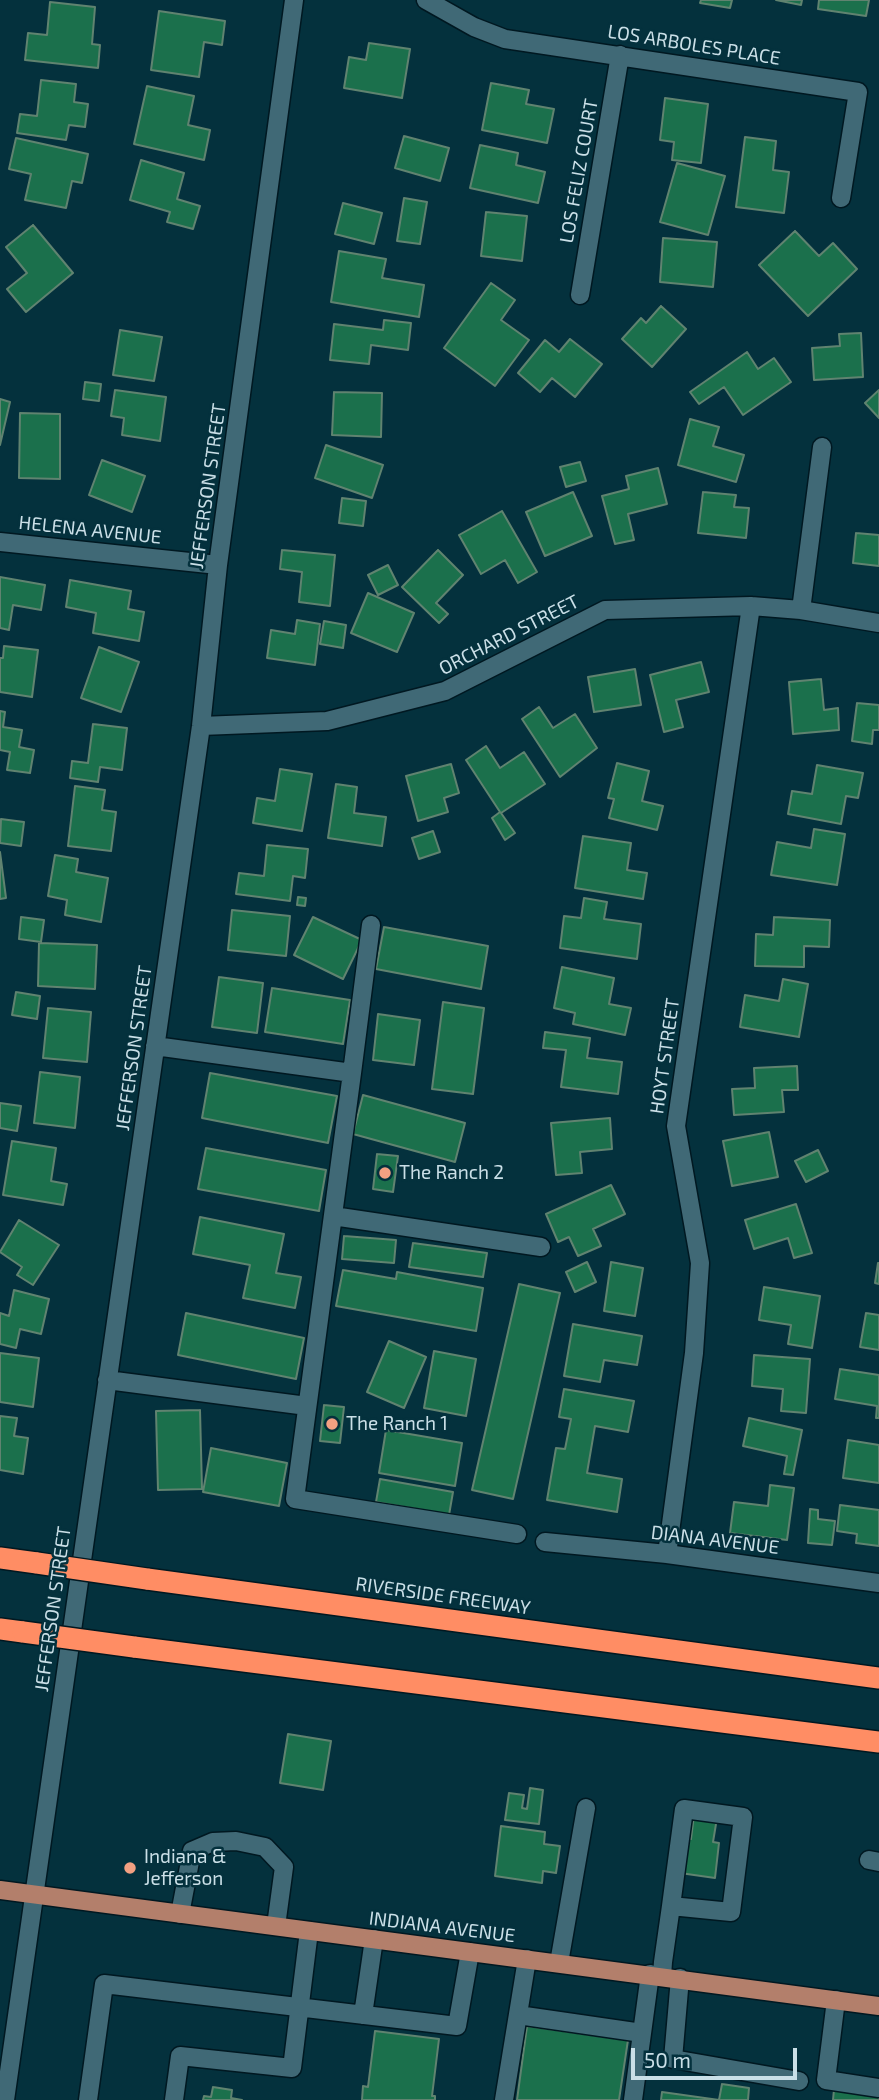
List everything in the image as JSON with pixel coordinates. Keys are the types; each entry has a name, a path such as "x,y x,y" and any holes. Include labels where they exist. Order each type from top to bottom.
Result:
{"highway":[{"name":"RIVERSIDE FREEWAY","path":"0,1558 879,1678"},
{"path":"0,1629 879,1742"}],"main road":[{"name":"INDIANA AVENUE","path":"0,1891 879,2006"}],"street":[{"name":"JEFFERSON STREET","path":"5,2100 201,726 218,565 294,0"},
{"name":"LOS ARBOLES PLACE","path":"426,0 474,27 505,39 859,92 841,198"},
{"name":"LOS FELIZ COURT","path":"580,295 620,55"},
{"path":"802,610 822,447"},
{"name":"HELENA AVENUE","path":"0,542 218,565"},
{"name":"ORCHARD STREET","path":"201,726 327,721 445,691 605,610 751,606 802,610 879,623"},
{"name":"HOYT STREET","path":"667,1554 694,1353 700,1263 676,1126 751,606"},
{"path":"371,925 295,1499 517,1534"},
{"path":"155,1046 352,1073"},
{"path":"333,1216 541,1247"},
{"path":"107,1380 307,1406"},
{"name":"DIANA AVENUE","path":"545,1542 667,1554 879,1583"},
{"path":"559,1963 586,1808"},
{"path":"634,2100 642,2033 671,1906 684,1809 743,1817 730,1912 671,1906"},
{"path":"180,1914 192,1851 212,1842 236,1841 265,1847 284,1867 276,1926"},
{"path":"174,2100 180,2056 292,2068 309,1931"},
{"path":"363,2015 374,1939"},
{"path":"88,2100 104,1984 457,2026 470,1952"},
{"path":"504,2100 527,1959"},
{"path":"680,1978 673,2059 799,2081"},
{"path":"836,2000 826,2080 879,2088"},
{"path":"519,2015 642,2033"}],"building":[{"path":"701,0 732,0 730,8 700,3"},
{"path":"776,0 802,0 801,5"},
{"path":"819,0 869,0 866,16 818,9"},
{"path":"50,2 95,7 92,44 100,45 98,68 25,60 28,33 47,35"},
{"path":"159,11 225,21 222,45 204,42 199,77 151,70"},
{"path":"369,43 410,49 402,98 344,88 349,57 366,60"},
{"path":"41,80 76,84 74,102 88,104 85,127 69,125 66,140 17,133 20,114 37,116"},
{"path":"491,83 529,90 526,104 554,109 547,143 482,130"},
{"path":"147,86 194,96 188,125 210,130 204,160 134,144"},
{"path":"665,98 708,104 701,163 672,160 674,142 660,140"},
{"path":"404,136 449,148 440,181 395,168"},
{"path":"745,137 776,141 773,170 789,172 784,213 736,207"},
{"path":"16,138 88,154 82,183 72,181 66,208 25,200 31,174 9,169"},
{"path":"480,145 518,153 516,165 545,172 538,203 470,188"},
{"path":"141,160 184,173 177,199 200,206 193,229 167,222 170,212 130,200"},
{"path":"677,163 725,176 708,235 660,222"},
{"path":"404,198 427,202 420,244 397,241"},
{"path":"343,203 382,213 374,244 335,234"},
{"path":"486,212 527,216 522,261 481,256"},
{"path":"33,225 73,273 26,312 7,289 27,273 6,247"},
{"path":"795,231 819,256 833,243 857,269 808,316 759,265"},
{"path":"663,238 717,242 713,287 660,282"},
{"path":"339,251 386,259 382,278 424,285 419,317 331,302"},
{"path":"491,283 515,300 501,320 529,340 495,386 444,348"},
{"path":"661,306 686,329 652,367 622,339 641,318 646,323"},
{"path":"384,320 411,323 408,350 371,345 369,364 330,360 334,324 383,330"},
{"path":"120,330 162,337 154,381 113,375"},
{"path":"861,333 863,377 814,380 812,348 840,346 839,334"},
{"path":"570,339 602,364 575,397 552,378 540,392 518,373 545,340 559,352"},
{"path":"747,352 758,369 774,358 791,382 743,415 724,387 699,404 690,392"},
{"path":"85,382 101,384 99,401 83,399"},
{"path":"115,390 166,397 160,441 122,435 124,418 111,416"},
{"path":"879,390 879,418 865,403"},
{"path":"334,392 382,393 381,437 332,435"},
{"path":"0,399 10,402 0,445"},
{"path":"20,413 60,414 60,479 19,478"},
{"path":"690,419 719,427 713,446 744,455 736,482 678,465"},
{"path":"326,445 383,465 372,498 315,478"},
{"path":"102,460 145,476 132,512 89,495"},
{"path":"580,462 586,481 566,487 560,467"},
{"path":"658,468 667,504 628,514 634,540 615,544 602,496 629,489 626,476"},
{"path":"573,492 592,536 545,556 526,512"},
{"path":"703,492 736,495 734,507 749,508 746,538 698,533"},
{"path":"342,498 366,501 363,526 339,523"},
{"path":"502,511 537,572 518,583 505,560 481,574 459,535"},
{"path":"856,533 879,535 879,566 853,563"},
{"path":"282,550 335,555 330,606 299,602 302,572 280,569"},
{"path":"438,550 463,575 436,603 448,614 439,623 402,587"},
{"path":"388,565 398,585 378,595 368,575"},
{"path":"0,577 45,585 41,610 13,605 9,630 0,628"},
{"path":"70,580 131,591 128,609 144,612 139,641 93,633 96,613 66,607"},
{"path":"368,593 414,613 397,652 351,633"},
{"path":"297,620 320,624 315,665 267,658 271,630 295,634"},
{"path":"324,621 346,625 343,648 320,644"},
{"path":"4,646 38,650 32,697 0,692 0,658 3,658"},
{"path":"99,647 139,662 121,712 81,698"},
{"path":"701,662 709,692 676,700 683,727 664,732 650,675"},
{"path":"635,669 641,705 594,712 588,677"},
{"path":"821,679 824,710 838,708 839,730 793,734 789,682"},
{"path":"857,703 879,705 879,730 873,730 872,744 852,741"},
{"path":"539,707 553,728 575,714 597,748 560,777 522,719"},
{"path":"0,711 5,712 3,727 22,730 19,747 34,750 30,773 7,770 10,752 0,750"},
{"path":"93,724 127,728 122,770 100,767 98,782 70,778 72,761 88,763"},
{"path":"486,746 500,768 524,752 545,784 501,813 515,833 505,840 492,818 500,812 466,760"},
{"path":"617,763 649,771 642,801 663,806 657,830 609,818 614,799 608,798"},
{"path":"451,764 459,793 444,798 448,812 418,821 406,776"},
{"path":"817,765 863,773 858,798 846,796 841,824 788,814 792,791 812,794"},
{"path":"280,769 312,774 302,831 253,823 257,798 275,801"},
{"path":"336,784 357,787 354,813 386,817 382,846 328,838"},
{"path":"75,786 105,790 102,810 116,812 111,851 68,846"},
{"path":"1,819 24,822 21,846 0,843"},
{"path":"814,829 845,834 837,885 771,875 777,842 811,848"},
{"path":"433,831 440,852 419,859 412,838"},
{"path":"583,836 631,843 627,870 647,873 643,899 575,888"},
{"path":"267,845 308,849 305,878 293,876 290,901 236,894 239,873 264,876"},
{"path":"0,852 6,898 0,899"},
{"path":"55,855 78,859 76,872 108,878 101,922 65,915 67,900 48,896"},
{"path":"298,897 306,898 305,906 297,905"},
{"path":"584,898 607,902 604,919 641,924 637,959 560,948 564,916 581,918"},
{"path":"232,910 290,916 286,956 228,950"},
{"path":"21,917 44,920 41,942 19,939"},
{"path":"313,917 362,940 343,979 294,955"},
{"path":"774,917 830,920 829,947 804,946 804,967 755,966 756,934 773,935"},
{"path":"384,927 488,946 481,989 376,969"},
{"path":"39,943 97,945 95,989 38,986"},
{"path":"562,967 614,978 609,1004 631,1008 625,1035 573,1024 575,1013 554,1008"},
{"path":"219,977 263,983 257,1033 212,1027"},
{"path":"783,979 808,984 799,1037 740,1027 745,995 779,1001"},
{"path":"272,988 350,1000 343,1044 265,1032"},
{"path":"16,992 40,996 37,1019 12,1015"},
{"path":"443,1002 484,1008 473,1094 432,1089"},
{"path":"48,1008 91,1012 87,1062 43,1058"},
{"path":"378,1014 420,1020 414,1065 373,1060"},
{"path":"545,1032 590,1038 587,1058 622,1062 618,1094 561,1087 566,1050 543,1048"},
{"path":"797,1066 798,1090 782,1090 784,1112 734,1115 732,1089 755,1088 754,1068"},
{"path":"40,1072 80,1077 75,1128 34,1123"},
{"path":"210,1073 337,1096 328,1143 202,1118"},
{"path":"363,1095 465,1123 455,1162 353,1134"},
{"path":"0,1103 21,1106 17,1131 0,1128"},
{"path":"610,1118 612,1149 580,1152 582,1173 556,1175 551,1123"},
{"path":"769,1132 778,1177 732,1186 723,1141"},
{"path":"12,1141 56,1148 51,1181 67,1184 63,1205 3,1195"},
{"path":"206,1148 326,1170 319,1211 198,1189"},
{"path":"818,1150 828,1171 806,1182 795,1161"},
{"name":"The Ranch 2","path":"377,1154 398,1156 393,1192 373,1189"},
{"path":"611,1185 625,1214 593,1229 601,1246 578,1256 569,1237 558,1242 546,1214"},
{"path":"796,1204 812,1253 794,1258 788,1238 754,1249 745,1220"},
{"path":"200,1217 284,1234 276,1273 301,1277 295,1308 243,1298 250,1265 193,1254"},
{"path":"19,1220 59,1245 33,1285 17,1275 22,1267 0,1252"},
{"path":"344,1236 396,1240 394,1263 342,1259"},
{"path":"413,1243 487,1253 483,1277 409,1267"},
{"path":"587,1262 596,1282 575,1292 566,1272"},
{"path":"611,1262 643,1268 635,1316 604,1311"},
{"path":"879,1263 879,1284 875,1283"},
{"path":"343,1270 396,1279 397,1272 483,1288 476,1331 336,1306"},
{"path":"519,1284 560,1293 513,1499 472,1490"},
{"path":"764,1287 820,1296 812,1348 788,1344 791,1325 759,1320"},
{"path":"14,1290 49,1299 41,1334 20,1329 16,1348 0,1344 0,1313 9,1316"},
{"path":"186,1313 304,1338 296,1379 178,1355"},
{"path":"866,1313 879,1315 879,1350 860,1347"},
{"path":"573,1324 642,1336 637,1365 604,1360 600,1382 564,1376"},
{"path":"389,1341 426,1357 404,1408 367,1392"},
{"path":"434,1351 476,1359 466,1416 424,1408"},
{"path":"0,1353 39,1358 33,1407 0,1402"},
{"path":"754,1355 810,1359 806,1413 781,1411 783,1389 752,1386"},
{"path":"840,1369 879,1375 879,1418 876,1418 877,1406 835,1399"},
{"path":"564,1389 634,1401 628,1432 595,1426 587,1473 622,1479 617,1512 547,1500 556,1448 565,1449 571,1419 559,1417"},
{"name":"The Ranch 1","path":"324,1405 344,1407 340,1443 320,1441"},
{"path":"200,1410 202,1489 158,1490 156,1411"},
{"path":"0,1416 17,1418 14,1436 28,1438 23,1474 0,1470"},
{"path":"749,1418 802,1430 793,1475 784,1474 787,1456 743,1446"},
{"path":"386,1430 462,1443 455,1486 379,1473"},
{"path":"848,1440 879,1445 879,1483 843,1478"},
{"path":"211,1448 287,1463 279,1506 203,1492"},
{"path":"380,1479 453,1492 449,1515 376,1502"},
{"path":"770,1485 794,1488 787,1540 730,1533 734,1502 768,1506"},
{"path":"840,1505 879,1510 879,1546 856,1543 857,1534 837,1531"},
{"path":"810,1509 818,1510 818,1519 835,1521 832,1545 808,1543"},
{"path":"288,1734 331,1741 323,1790 280,1783"},
{"path":"530,1788 543,1790 539,1824 505,1820 509,1793 524,1795 522,1808 527,1809"},
{"path":"694,1815 717,1818 713,1842 719,1843 715,1878 680,1873 685,1838 691,1839"},
{"path":"501,1826 545,1832 544,1844 560,1846 556,1873 543,1871 542,1883 495,1876"},
{"path":"527,2026 628,2040 619,2100 517,2100"},
{"path":"375,2031 439,2039 432,2096 435,2096 435,2100 362,2100 363,2086 368,2087"},
{"path":"722,2084 749,2088 748,2100 719,2100"},
{"path":"213,2087 232,2090 231,2098 242,2100 203,2100 204,2096 211,2097"},
{"path":"834,2089 879,2096 879,2100 833,2100"},
{"path":"662,2092 719,2100 661,2100"}],"place":[{"name":"The Ranch 2","path":"385,1173"},
{"name":"The Ranch 1","path":"332,1424"},
{"name":"Indiana & Jefferson","path":"130,1868"}]}
